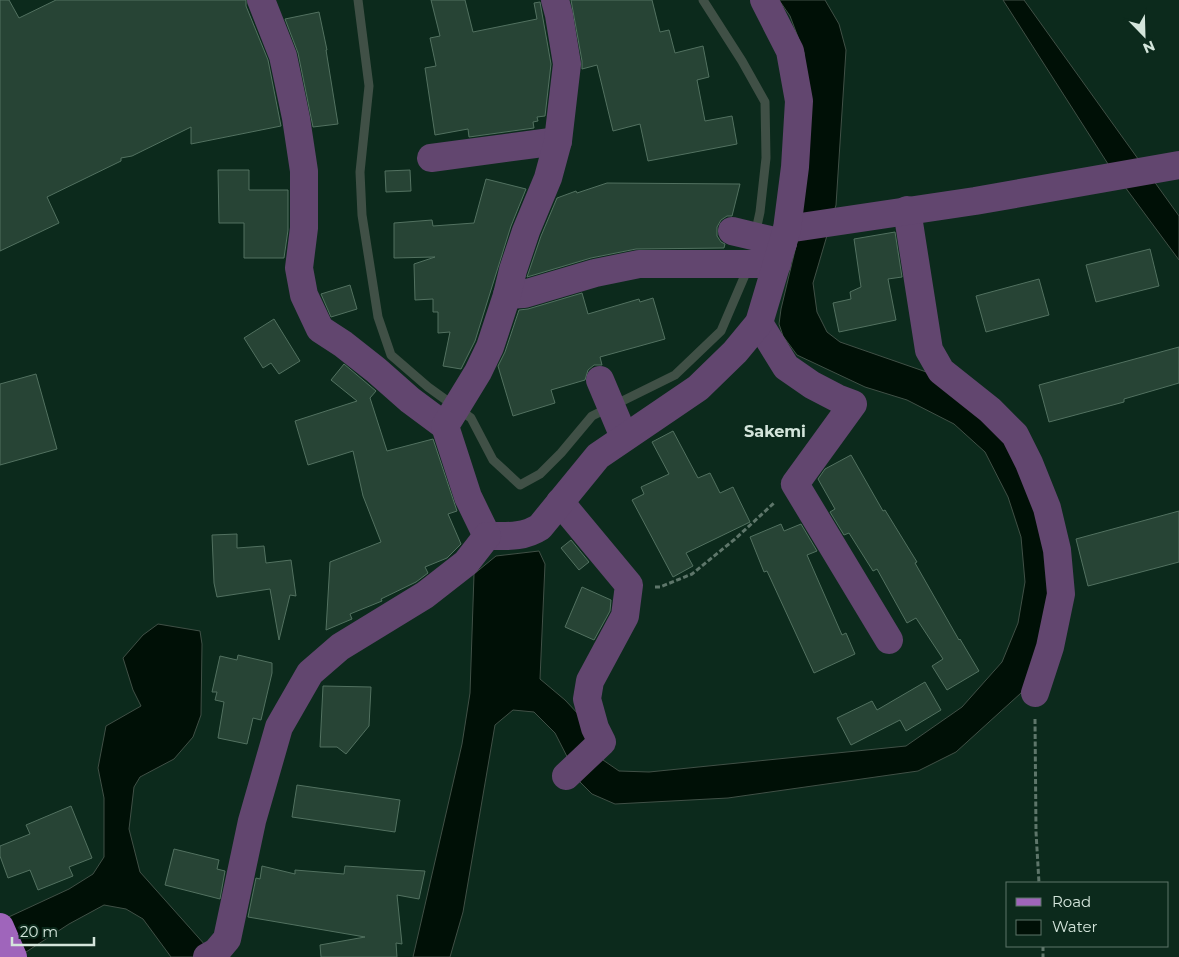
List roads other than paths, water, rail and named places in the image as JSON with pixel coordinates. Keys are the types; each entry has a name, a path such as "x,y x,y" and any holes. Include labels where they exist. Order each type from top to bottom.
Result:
{"main road":[{"path":"0,927 13,957"}],"street":[{"path":"262,0 283,56 296,118 304,171 304,228 299,268 304,295 320,329 356,354 410,400 445,426 468,498 487,536"},
{"path":"445,426 478,372 490,347 513,270 526,231 548,178 558,141 567,64 555,0"},
{"path":"487,536 514,536 531,532 540,527 598,456 698,388 735,352 759,324 783,245 795,167 799,101 790,51 764,0"},
{"path":"431,158 558,141"},
{"path":"507,295 524,294 595,273 639,264 783,245 907,210 975,201 1179,164"},
{"path":"907,210 929,350 941,371 990,410 1016,435 1047,508 1057,550 1061,594 1050,647 1034,693"},
{"path":"732,231 783,245"},
{"path":"759,324 786,366 812,385 853,404 795,484 889,640"},
{"path":"600,380 624,437"},
{"path":"560,502 629,585 625,616 590,681 587,699 595,728 602,742 566,776"},
{"path":"211,954 227,938 252,821 279,727 310,673 340,647 425,595 438,585 466,563 487,536"}],"water":[{"path":"779,0 825,0 839,24 846,50 836,205 813,283 817,312 827,332 840,342 935,375 1003,430 1034,488 1053,592 1031,673 1021,693 956,752 918,771 728,798 615,804 592,794 580,782 555,733 534,712 513,710 495,725 463,912 450,957 413,957 462,744 470,693 474,574 496,556 539,551 545,564 540,679 565,700 581,717 603,760 619,771 649,772 906,746 962,707 1002,662 1018,623 1025,582 1021,537 1008,497 985,452 954,424 907,400 865,387 797,355 783,336 779,324 781,309 797,242 804,53 790,16"},
{"path":"1003,0 1024,0 1179,216 1179,260 1108,164"},
{"path":"158,624 200,631 202,644 201,715 193,737 174,759 140,777 134,787 129,829 140,872 206,946 211,957 171,957 143,919 126,909 104,905 69,924 26,952 14,957 0,921 69,889 93,874 104,857 104,798 98,768 106,726 141,706 133,690 123,658 143,635"}],"waterway":[{"path":"358,0 369,86 360,172 362,215 378,317 391,355 428,387 471,418 493,460 520,485 540,474 561,453 592,416 675,375 721,331 747,267"},
{"path":"703,0 742,61 765,102 766,158 760,212 755,235"}],"district":[{"name":"Sakemi","path":"775,431"}]}
